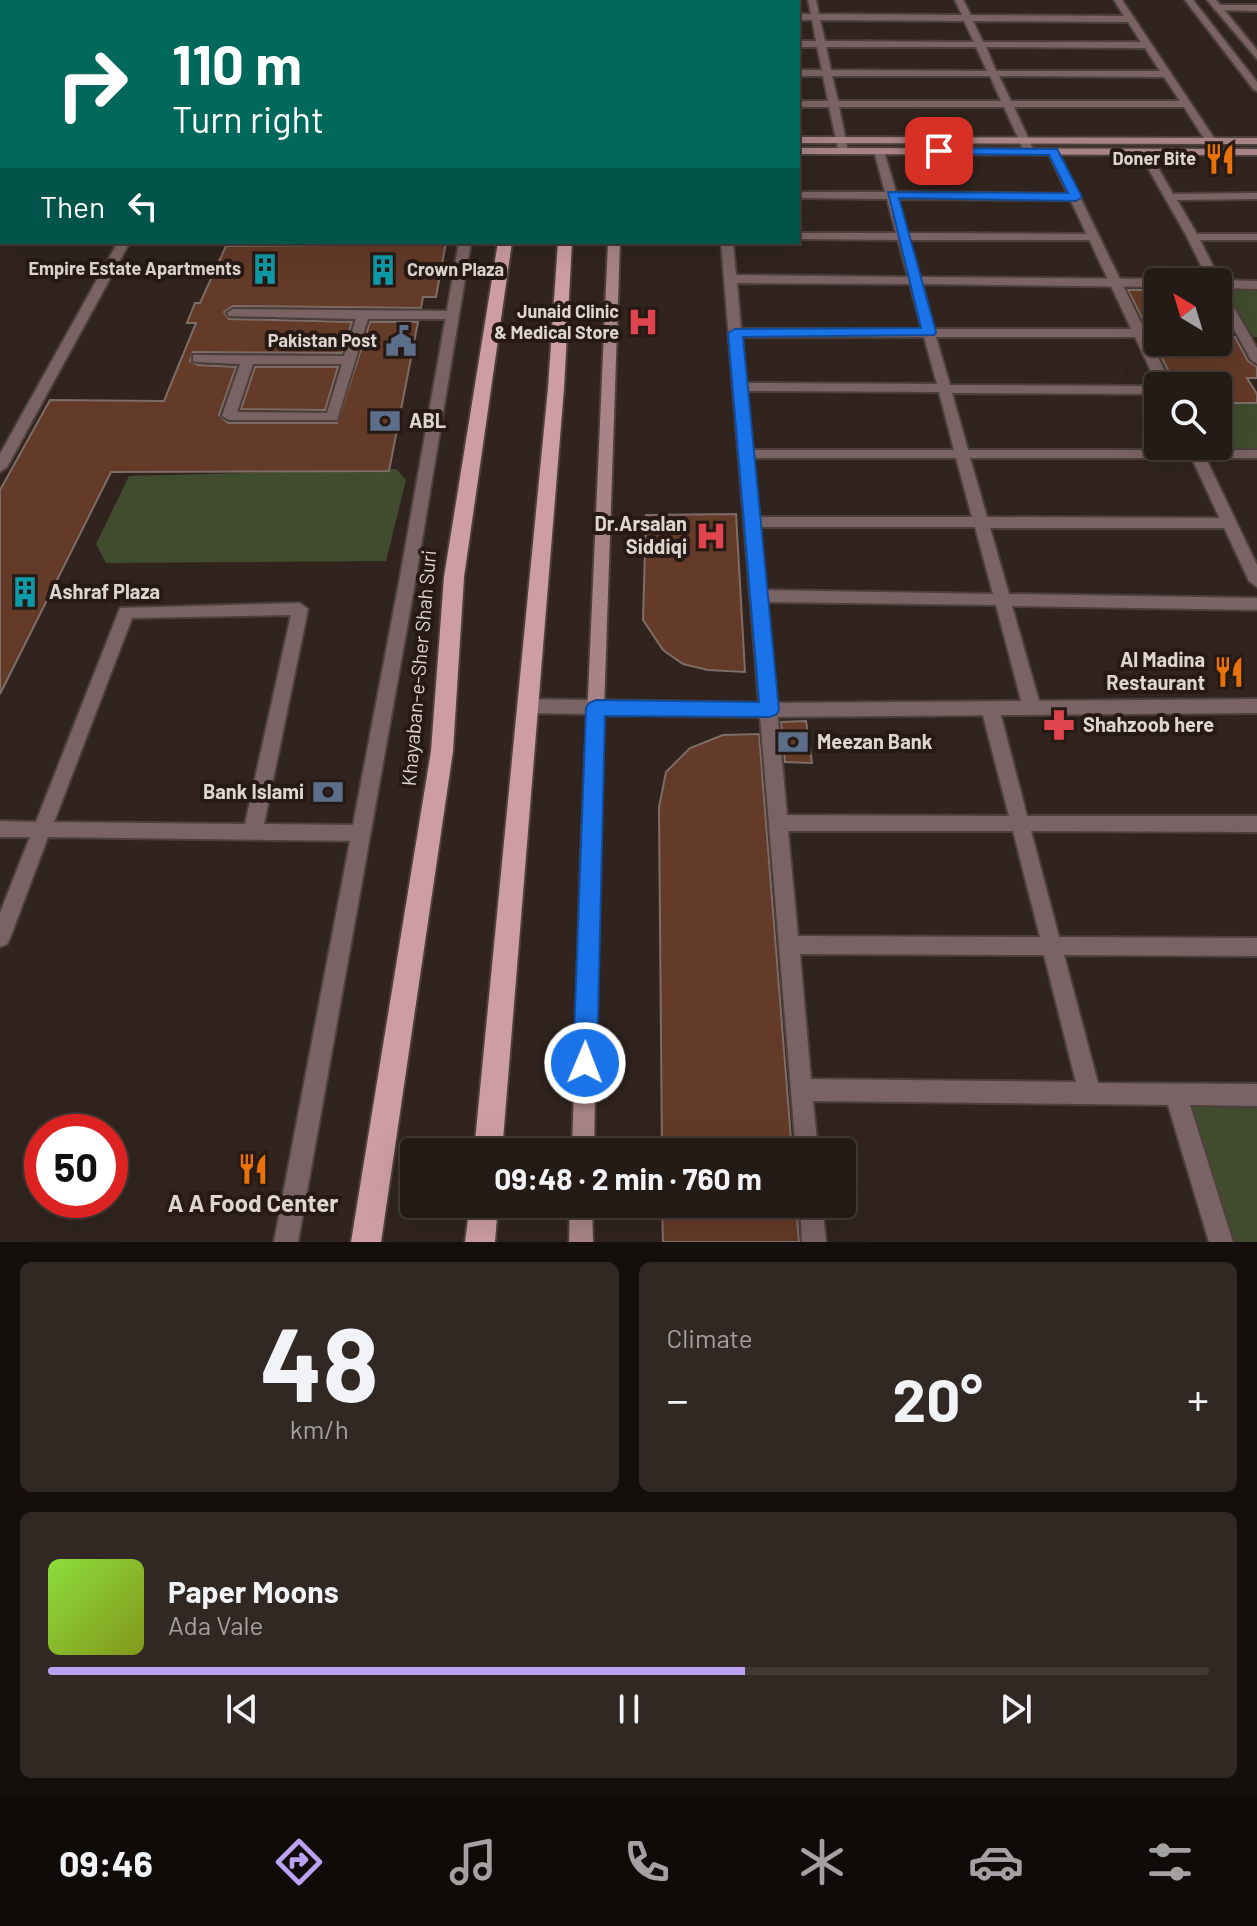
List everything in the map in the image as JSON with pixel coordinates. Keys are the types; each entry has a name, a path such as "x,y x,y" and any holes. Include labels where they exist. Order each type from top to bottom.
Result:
{"main road":[{"path":"800,140 879,151 1257,141"},
{"path":"800,151 842,145 1027,146 1053,152 1257,152"},
{"name":"Khayaban-e-Sher Shah Suri","path":"366,1242 442,751 454,577 505,244"},
{"path":"489,1138 556,388 565,244"},
{"path":"583,1138 614,244"},
{"path":"480,1242 483,1218"},
{"path":"581,1218 581,1242"}],"street":[{"path":"812,0 842,145"},
{"path":"959,0 1027,146"},
{"path":"1118,0 1211,141"},
{"path":"1189,0 1257,88"},
{"path":"1214,4 1257,8"},
{"path":"1214,4 1257,56"},
{"path":"800,17 1130,19"},
{"path":"1216,35 1257,35"},
{"path":"800,44 1147,45"},
{"path":"800,73 1167,74"},
{"path":"800,104 1186,104"},
{"path":"879,151 1032,708"},
{"path":"1053,152 1158,372"},
{"path":"1144,152 1208,268"},
{"path":"800,195 1076,197"},
{"path":"1170,197 1257,196"},
{"path":"800,236 1094,237"},
{"path":"1193,237 1257,237"},
{"path":"0,467 123,244"},
{"path":"286,1242 408,577 465,244"},
{"path":"727,244 806,1138"},
{"path":"731,279 1144,283"},
{"path":"1232,285 1257,285"},
{"path":"233,313 452,315"},
{"path":"1232,313 1257,360"},
{"path":"248,360 229,416 332,417 363,315"},
{"path":"735,333 1140,333"},
{"path":"198,358 348,360"},
{"path":"740,387 1144,390"},
{"path":"746,454 1144,451"},
{"path":"1232,452 1257,454"},
{"path":"1200,460 1257,581"},
{"path":"753,522 1229,523"},
{"path":"759,596 1257,604"},
{"path":"0,938 126,612 300,609 253,832"},
{"path":"527,706 769,710 1257,706"},
{"path":"990,708 1090,1093"},
{"path":"779,823 1257,824"},
{"path":"0,829 359,833"},
{"path":"789,945 1257,947"},
{"path":"801,1090 1257,1095"},
{"path":"1176,1094 1221,1242"},
{"path":"812,1218 814,1242"}],"green space":[{"path":"1232,284 1257,285 1257,337 1253,337 1232,301"},
{"path":"1232,403 1257,403 1257,450 1232,450"},
{"path":"396,469 406,480 386,561 106,563 96,544 129,476"},
{"path":"1176,1094 1257,1095 1257,1242 1221,1242"}],"building":[{"path":"446,244 436,297 423,297 421,308 233,306 224,312 229,319 352,322 342,353 193,352 190,361 198,365 236,367 219,415 228,423 337,423 370,322 418,322 389,471 111,472 0,694 0,490 50,400 164,401 196,323 187,323 195,303 200,303 226,246"},
{"path":"1128,290 1144,290 1144,322"},
{"path":"1232,337 1235,337 1248,361 1257,367 1257,378 1247,378 1257,394 1257,403 1232,403 1232,372 1169,372 1161,356 1232,356"},
{"path":"255,367 338,367 325,410 241,409"},
{"path":"736,514 745,672 708,670 683,664 663,650 643,620 646,515"},
{"name":"Meezan Bank","path":"806,721 812,763 785,762 781,722"},
{"path":"759,734 791,1138 662,1138 659,807 666,772 690,748 723,735"},
{"path":"662,1218 797,1218 799,1242 663,1242"}],"place":[{"name":"Doner Bite","path":"1220,159"},
{"name":"Empire Estate Apartments","path":"265,269"},
{"name":"Crown Plaza","path":"383,270"},
{"name":"Junaid Clinic & Medical Store","path":"643,322"},
{"name":"Pakistan Post","path":"401,341"},
{"name":"ABL","path":"385,421"},
{"name":"Dr.Arsalan Siddiqi","path":"711,536"},
{"name":"Ashraf Plaza","path":"25,592"},
{"name":"Al Madina Restaurant","path":"1229,672"},
{"name":"Shahzoob here","path":"1059,725"},
{"name":"Meezan Bank","path":"793,742"},
{"name":"Bank Islami","path":"328,792"},
{"name":"A A Food Center","path":"253,1169"}],"route":[{"path":"585,1063 596,708 769,710 735,333 929,332 892,195 1076,197 1053,152 939,151"}]}
